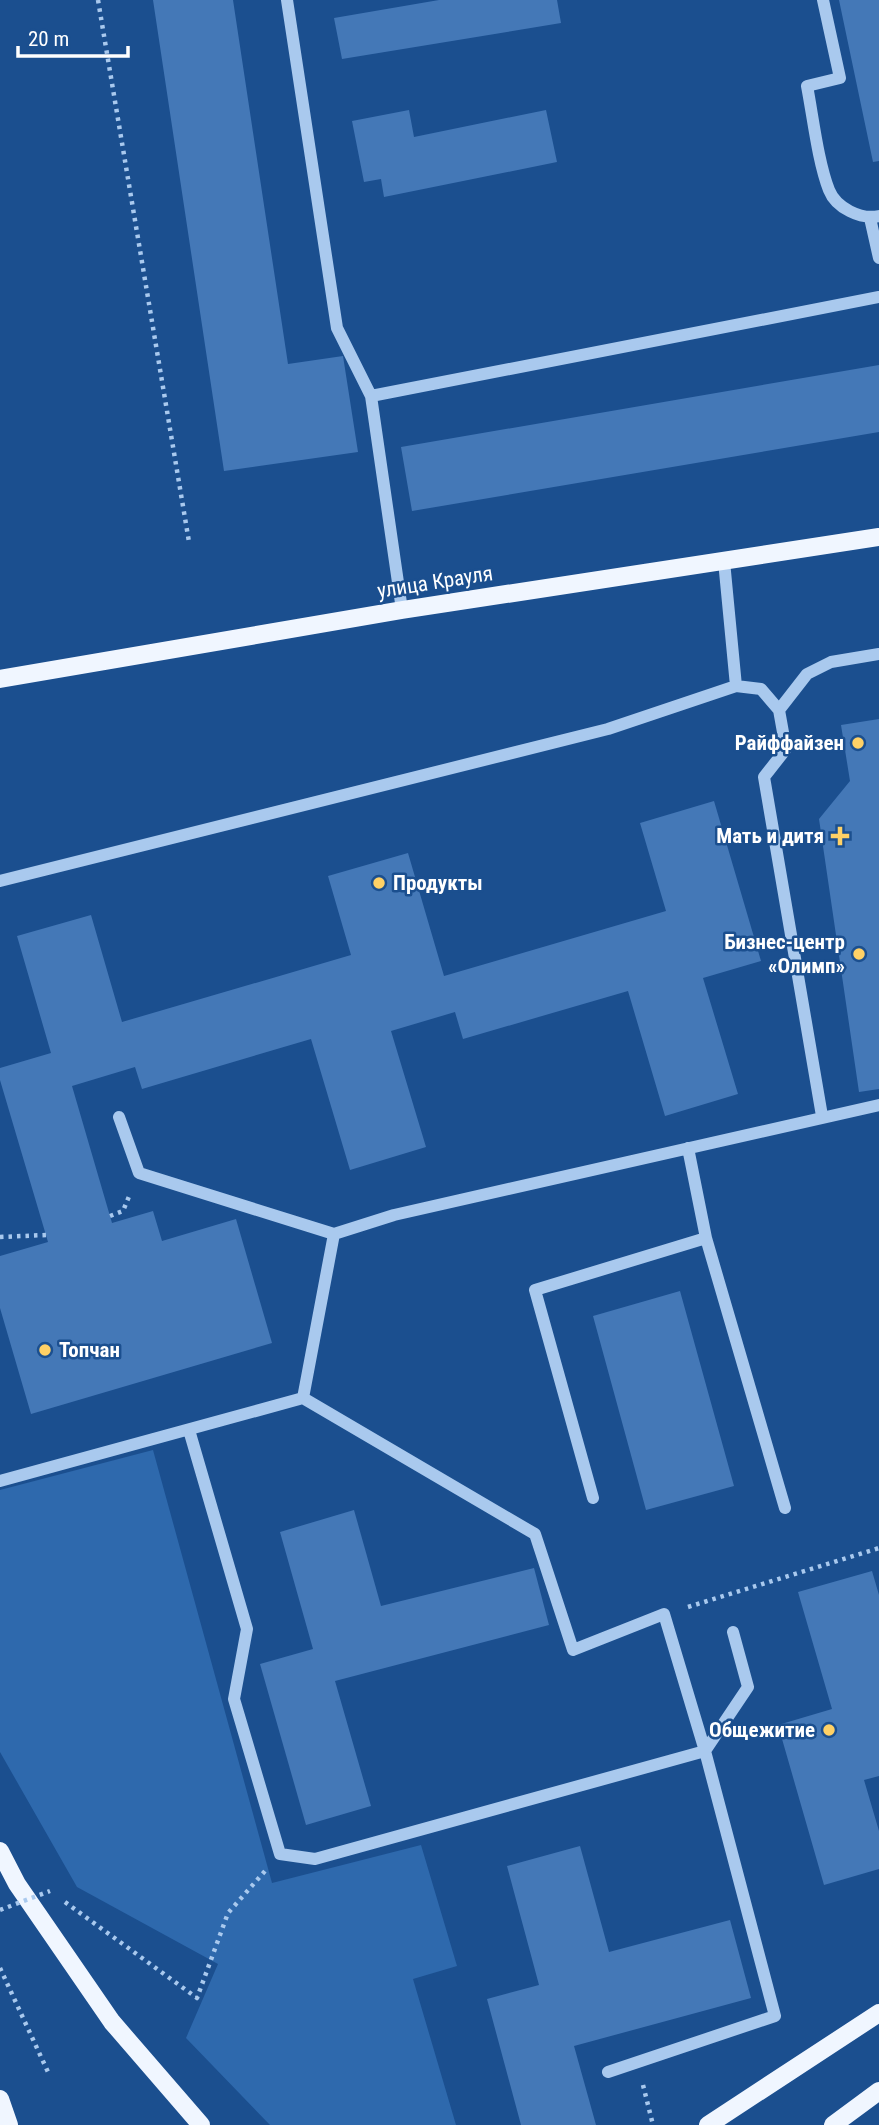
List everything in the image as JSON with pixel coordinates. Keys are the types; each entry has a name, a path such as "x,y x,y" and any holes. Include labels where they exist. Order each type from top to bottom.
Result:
{"main road":[{"name":"улица Крауля","path":"0,679 402,610 879,537"},
{"path":"0,1851 18,1884 112,2022 201,2125"},
{"path":"708,2125 879,2013"},
{"path":"833,2125 879,2091"},
{"path":"0,2099 9,2125"}],"lane":[{"path":"287,0 338,328 372,396 402,610"},
{"path":"823,0 840,78 807,86 829,191 841,207 874,217 879,258"},
{"path":"372,396 879,297"},
{"path":"724,561 736,686"},
{"path":"779,710 807,674 831,663 879,654"},
{"path":"0,881 608,729 736,686 761,689 779,710 786,749 764,777 822,1116"},
{"path":"119,1117 139,1173 334,1234 394,1215 879,1105"},
{"path":"688,1148 706,1238 785,1508"},
{"path":"303,1398 334,1234"},
{"path":"593,1498 535,1290 706,1238"},
{"path":"0,1481 303,1398 535,1534 573,1650 664,1614 705,1751 775,2016 608,2072"},
{"path":"188,1430 247,1629 234,1699 280,1854 314,1859 705,1751 748,1687 733,1632"}],"path":[{"path":"98,0 189,542"},
{"path":"0,1237 46,1235"},
{"path":"664,1614 879,1548"},
{"path":"0,1910 50,1891 197,1998 228,1913 280,1854"},
{"path":"0,1968 48,2072"},
{"path":"638,2062 653,2125"}],"shaded area":[{"path":"153,1450 272,1883 421,1845 457,1966 413,1979 456,2125 270,2125 186,2038 218,1964 77,1887 0,1752 0,1490"}],"building":[{"path":"153,0 233,0 288,364 343,356 358,452 224,471"},
{"path":"439,0 557,0 561,23 342,59 334,18"},
{"path":"839,0 879,0 879,161 873,162"},
{"path":"409,110 414,137 546,110 557,162 384,197 381,179 364,182 352,121"},
{"path":"879,365 879,432 412,511 401,447"},
{"name":"Бизнес-центр «Олимп»","path":"879,719 879,1089 859,1092 819,819 850,781 841,725"},
{"path":"714,801 761,961 703,978 738,1094 665,1116 628,991 463,1039 455,1012 391,1031 426,1147 350,1170 311,1039 142,1089 135,1067 72,1086 112,1223 153,1211 162,1241 236,1219 272,1343 31,1414 0,1308 0,1256 48,1242 0,1080 0,1068 51,1053 17,936 91,915 122,1022 351,955 328,876 408,853 444,976 666,911 640,823"},
{"path":"680,1291 734,1486 646,1510 593,1316"},
{"path":"354,1510 381,1606 534,1568 549,1625 335,1681 371,1806 306,1825 260,1664 313,1649 280,1532"},
{"name":"Общежитие","path":"872,1571 879,1595 879,1776 864,1780 879,1831 879,1869 824,1885 778,1725 832,1709 798,1592"},
{"path":"580,1846 609,1952 730,1920 751,1998 574,2046 596,2125 521,2125 487,1999 539,1985 507,1866"}],"place":[{"name":"Райффайзен","path":"858,743"},
{"name":"Мать и дитя","path":"840,836"},
{"name":"Продукты","path":"379,883"},
{"name":"Бизнес-центр «Олимп»","path":"859,954"},
{"name":"Топчан","path":"45,1350"},
{"name":"Общежитие","path":"829,1730"}]}
